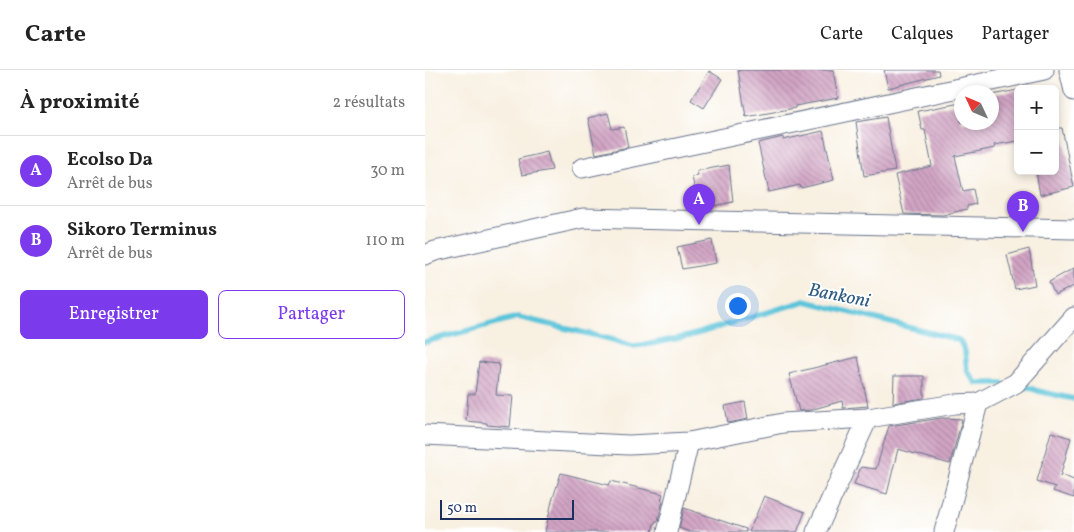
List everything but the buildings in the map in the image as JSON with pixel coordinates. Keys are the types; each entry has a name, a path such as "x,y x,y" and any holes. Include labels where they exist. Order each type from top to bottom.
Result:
{"street":[{"path":"582,168 1044,70"},
{"path":"1069,70 1074,91"},
{"path":"425,255 435,251 583,218 1074,230"},
{"path":"425,435 629,445 689,442 783,423 868,418 955,404 978,403 1016,383 1074,317"},
{"path":"944,532 978,403"},
{"path":"816,532 868,418"},
{"path":"667,532 689,442"}],"waterway":[{"name":"Bankoni","path":"425,342 518,317 633,346 689,336 805,301 959,340 965,351 967,370 976,383 1002,383"},
{"name":"Bankoni","path":"1019,384 1038,391 1074,399"}],"place":[{"name":"Ecolso Da","path":"699,225"},
{"name":"Sikoro Terminus","path":"1023,232"}]}
